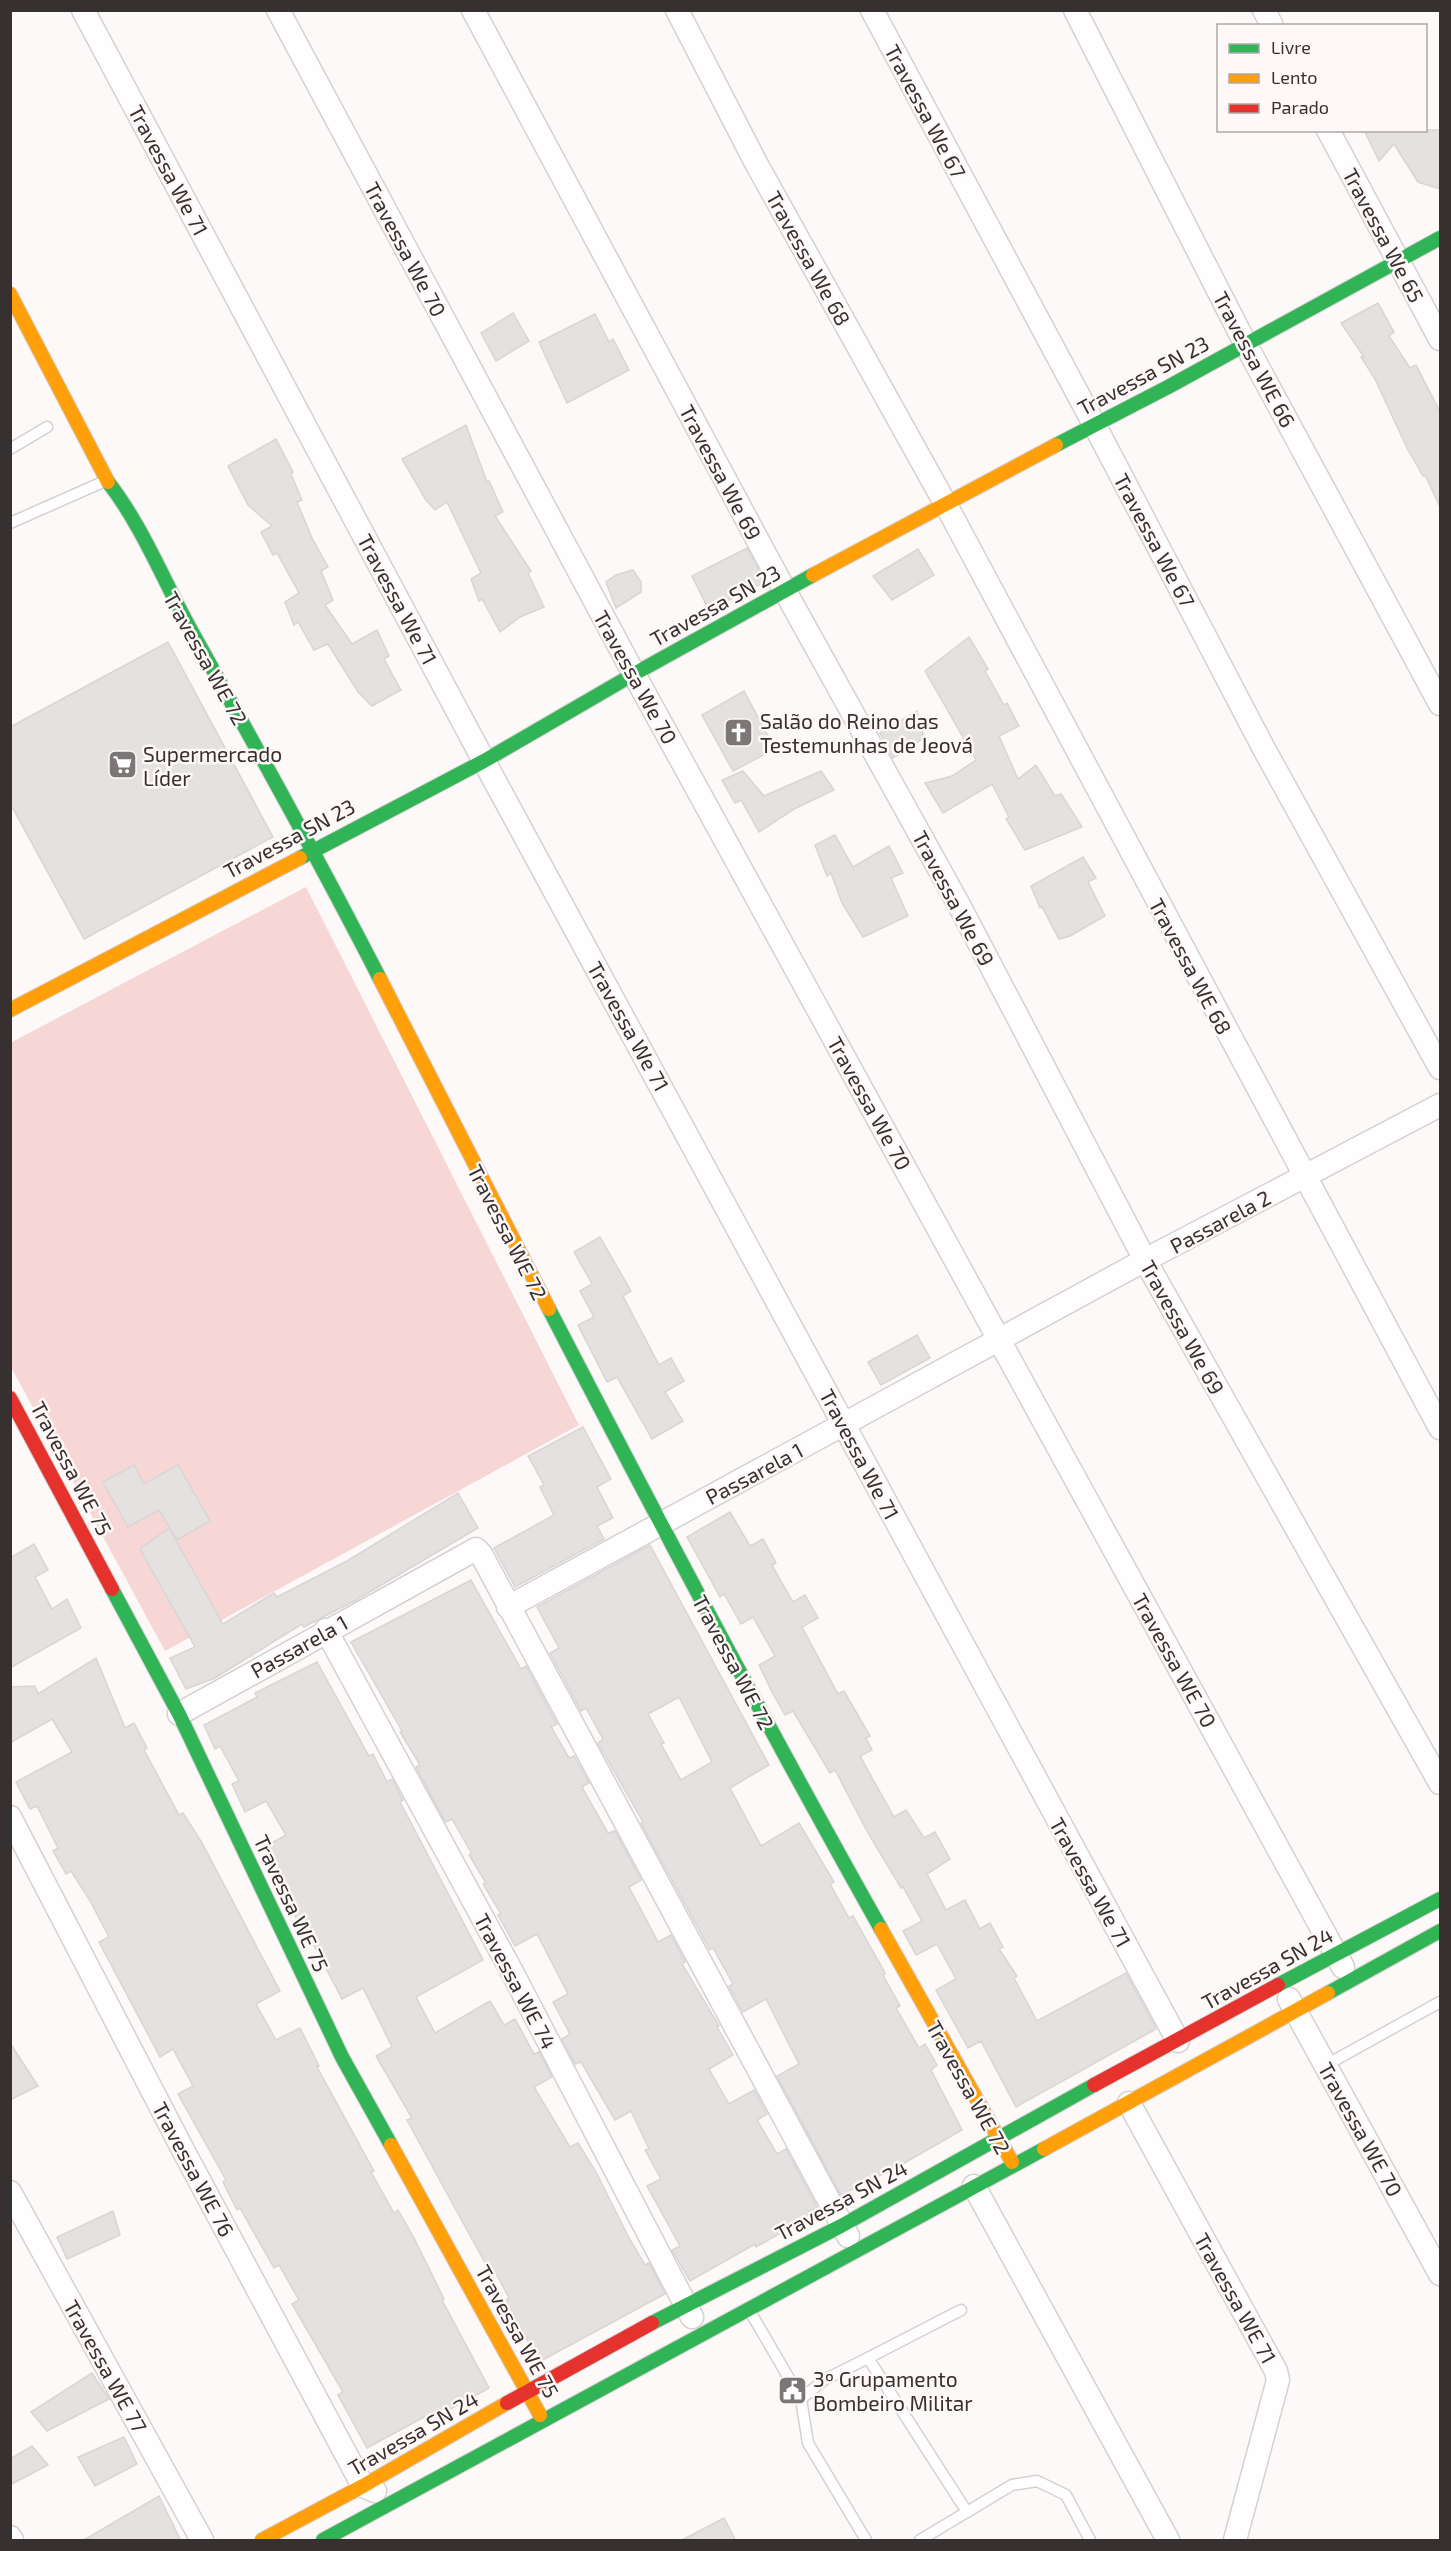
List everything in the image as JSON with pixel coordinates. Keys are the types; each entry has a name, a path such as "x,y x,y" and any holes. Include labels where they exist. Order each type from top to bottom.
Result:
{"main road":[{"name":"Travessa SN 23","path":"10,1010 484,761 634,674 945,503 1168,387 1440,238"},
{"name":"Travessa WE 72","path":"10,294 106,480 127,507 167,587 313,849 660,1524 808,1799 1014,2166"},
{"name":"Travessa WE 75","path":"10,1398 179,1714 342,2056 544,2421"},
{"name":"Travessa SN 24","path":"262,2541 686,2304 841,2226 1152,2053 1336,1954 1438,1905"},
{"path":"324,2541 1014,2166 1440,1931"}],"street":[{"name":"Travessa We 71","path":"82,10 484,761 1178,2041"},
{"name":"Travessa We 70","path":"278,10 634,674 1001,1340"},
{"name":"Travessa We 69","path":"473,10 785,591 959,905 1145,1260 1440,1784"},
{"name":"Travessa We 68","path":"677,10 756,163 945,503"},
{"name":"Travessa We 67","path":"872,10 1094,424 1263,747 1440,1068"},
{"name":"Travessa WE 66","path":"1075,10 1245,343 1440,704"},
{"path":"1264,10 1271,24"},
{"name":"Travessa We 65","path":"1329,132 1440,339"},
{"name":"Travessa WE 68","path":"945,503 1440,1428"},
{"name":"Passarela 2","path":"1001,1340 1145,1260 1440,1105"},
{"name":"Passarela 1","path":"179,1714 326,1630 476,1549 481,1554 508,1607 1001,1340"},
{"name":"Travessa WE 70","path":"1001,1340 1350,1981"},
{"path":"508,1607 856,2250"},
{"name":"Travessa WE 74","path":"326,1630 511,1970 701,2335"},
{"name":"Travessa WE 76","path":"10,1817 182,2148 363,2486"},
{"name":"Travessa WE 70","path":"1281,1984 1440,2274"},
{"name":"Travessa WE 71","path":"1128,2103 1276,2371 1278,2380 1235,2541"},
{"path":"974,2186 1168,2541"},
{"name":"Travessa WE 77","path":"10,2192 201,2541"},
{"path":"363,2486 398,2500"}],"lane":[{"path":"10,449 47,427"},
{"path":"10,523 106,480"},
{"path":"1326,2065 1440,2002"},
{"path":"748,2309 801,2399 808,2443 866,2541"},
{"path":"801,2399 824,2380 961,2310"},
{"path":"868,2358 967,2512"},
{"path":"920,2541 1012,2485 1037,2481 1065,2495 1090,2541"}],"shaded area":[{"path":"306,887 579,1425 165,1651 11,1367 10,1043"}],"building":[{"path":"1440,130 1440,189 1418,182 1394,144 1379,161 1365,132"},
{"path":"1378,303 1394,332 1389,336 1410,368 1416,365 1440,412 1440,507 1425,475 1423,476 1407,448 1375,379 1361,357 1364,357 1341,323"},
{"path":"513,313 529,341 496,361 481,333"},
{"path":"595,314 609,342 613,339 629,370 567,403 539,342"},
{"path":"466,425 487,482 489,481 503,512 495,516 531,571 528,573 544,607 520,617 500,632 482,599 479,601 471,579 481,573 447,502 435,510 426,500 402,459"},
{"path":"276,439 293,472 291,474 302,500 297,502 312,538 328,567 321,571 333,600 325,605 352,644 377,630 389,656 384,659 401,690 372,706 358,692 328,644 314,650 298,622 294,625 285,602 299,593 277,553 273,555 261,532 272,526 248,505 228,466"},
{"path":"747,548 765,582 709,610 692,576"},
{"path":"918,549 934,575 892,600 873,576"},
{"path":"633,570 641,582 641,592 616,608 606,582 616,575"},
{"path":"969,637 988,669 985,671 1004,705 1007,703 1019,726 999,736 1018,779 1036,765 1055,796 1061,794 1082,827 1025,850 1006,819 1009,817 992,784 943,813 925,783 952,776 976,760 925,671"},
{"name":"Supermercado Líder","path":"168,642 273,837 84,939 10,803 10,727"},
{"name":"Salão do Reino das Testemunhas de Jeová","path":"744,691 775,749 733,771 702,715"},
{"path":"917,711 924,738 893,758 880,733"},
{"path":"743,771 764,796 821,771 834,790 794,809 759,832 741,800 735,803 722,780"},
{"path":"835,835 853,867 889,846 903,873 891,878 908,916 863,937 842,903 831,873 827,876 815,845"},
{"path":"1083,857 1096,878 1088,882 1105,916 1070,936 1059,939 1042,907 1040,908 1031,886"},
{"path":"600,1237 631,1291 623,1296 659,1365 671,1358 684,1381 665,1392 683,1421 652,1439 617,1377 607,1382 578,1325 594,1317 580,1291 592,1284 574,1252"},
{"path":"917,1335 930,1358 881,1385 868,1362"},
{"path":"583,1427 611,1479 597,1487 613,1518 597,1526 604,1539 515,1587 494,1548 554,1515 540,1487 544,1485 528,1456"},
{"path":"134,1465 144,1484 178,1465 210,1521 177,1540 159,1510 128,1527 103,1482"},
{"path":"458,1493 478,1528 356,1600 304,1627 302,1624 215,1678 186,1689 170,1658 195,1647 140,1549 169,1528 223,1624 274,1593 277,1597 347,1561"},
{"path":"730,1512 750,1546 763,1539 776,1563 772,1565 793,1602 805,1595 818,1618 802,1627 838,1694 844,1691 870,1736 866,1738 872,1750 860,1756 894,1817 906,1810 924,1838 935,1832 950,1859 927,1874 946,1910 965,1900 980,1929 990,1923 1003,1947 999,1949 1017,1976 1014,1978 1037,2021 1126,1973 1156,2029 1016,2107 981,2041 968,2048 936,1990 956,1979 937,1944 916,1955 903,1931 922,1921 868,1833 835,1770 830,1773 793,1711 785,1715 772,1692 759,1665 775,1656 753,1617 741,1624 724,1594 720,1597 687,1537"},
{"path":"34,1544 48,1570 35,1577 52,1609 67,1599 81,1628 10,1668 10,1558"},
{"path":"650,1545 769,1765 730,1788 761,1846 799,1823 834,1882 830,1884 849,1918 853,1916 884,1971 883,1975 900,2006 896,2008 919,2048 925,2044 937,2065 931,2070 962,2130 899,2166 841,2195 777,2076 799,2064 766,1999 743,2012 729,1986 733,1984 713,1948 710,1950 641,1823 643,1822 598,1743 603,1739 586,1708 581,1711 550,1653 559,1648 537,1607","holes":["679,1697 712,1762 681,1780 648,1714"]},
{"path":"471,1580 521,1669 526,1666 557,1724 551,1727 569,1758 574,1756 589,1783 582,1787 608,1833 615,1831 641,1880 629,1887 658,1942 671,1935 685,1962 682,1964 719,2026 717,2027 733,2055 709,2069 729,2104 754,2090 767,2114 757,2120 777,2154 786,2149 817,2207 809,2211 812,2215 690,2281 672,2250 680,2246 647,2186 661,2179 645,2150 649,2149 631,2111 615,2120 581,2062 575,2064 562,2039 570,2034 553,2002 568,1994 537,1934 515,1946 498,1915 501,1914 483,1884 486,1883 469,1855 472,1854 452,1819 446,1822 441,1814 416,1767 420,1765 351,1642"},
{"path":"96,1658 125,1728 134,1723 147,1748 144,1750 179,1815 183,1813 202,1843 280,1991 256,2004 276,2040 300,2028 319,2066 317,2067 374,2171 371,2172 394,2213 398,2210 414,2238 444,2299 442,2300 489,2388 429,2421 426,2416 367,2448 338,2395 343,2392 292,2304 299,2300 279,2265 274,2268 240,2208 237,2210 223,2182 226,2180 178,2094 193,2086 173,2049 160,2057 99,1942 109,1937 71,1871 66,1874 53,1851 58,1848 37,1806 30,1809 16,1782 72,1752 52,1719 10,1743 10,1687 35,1686 38,1694"},
{"path":"317,1662 369,1756 373,1754 387,1782 392,1779 403,1800 400,1802 483,1960 416,1997 435,2033 490,2001 504,2025 515,2019 534,2054 539,2052 552,2077 534,2087 570,2147 578,2143 596,2172 629,2238 645,2265 649,2263 665,2294 539,2362 506,2300 509,2298 492,2266 488,2268 407,2120 412,2118 376,2056 392,2047 363,1988 342,1999 310,1938 307,1939 292,1910 278,1880 284,1877 268,1845 286,1835 266,1801 245,1812 232,1784 239,1781 220,1746 215,1749 204,1725 257,1697 255,1693"},
{"path":"10,2043 38,2086 10,2100"},
{"path":"113,2211 120,2235 67,2259 57,2237"},
{"path":"92,2373 109,2399 47,2431 31,2412"},
{"path":"124,2437 137,2464 95,2486 78,2457"},
{"path":"32,2446 48,2465 10,2485 10,2459"},
{"path":"159,2496 181,2541 82,2541"},
{"path":"724,2518 736,2541 680,2541"}],"traffic: fast":[{"path":"1056,445 1168,387 1440,238"},
{"path":"108,482 143,536 182,613 380,979"},
{"path":"300,858 484,761 634,674 813,575"},
{"path":"549,1309 712,1621 881,1929"},
{"path":"112,1589 179,1714 342,2057 391,2145"},
{"path":"1278,1985 1440,1899"},
{"path":"1328,1993 1440,1931"},
{"path":"652,2323 841,2226 1094,2085"},
{"path":"323,2540 1044,2149"}],"traffic: slow":[{"path":"10,294 108,482"},
{"path":"813,575 1056,445"},
{"path":"10,1010 300,858"},
{"path":"380,979 549,1309"},
{"path":"881,1929 1012,2162"},
{"path":"1044,2149 1328,1993"},
{"path":"391,2145 540,2415"},
{"path":"262,2540 363,2486 507,2403"}],"traffic: jam":[{"path":"10,1398 112,1589"},
{"path":"1094,2085 1278,1985"},
{"path":"507,2403 652,2323"}],"place":[{"name":"Salão do Reino das Testemunhas de Jeová","path":"739,732"},
{"name":"Supermercado Líder","path":"122,765"},
{"name":"3º Grupamento Bombeiro Militar","path":"792,2390"}]}
